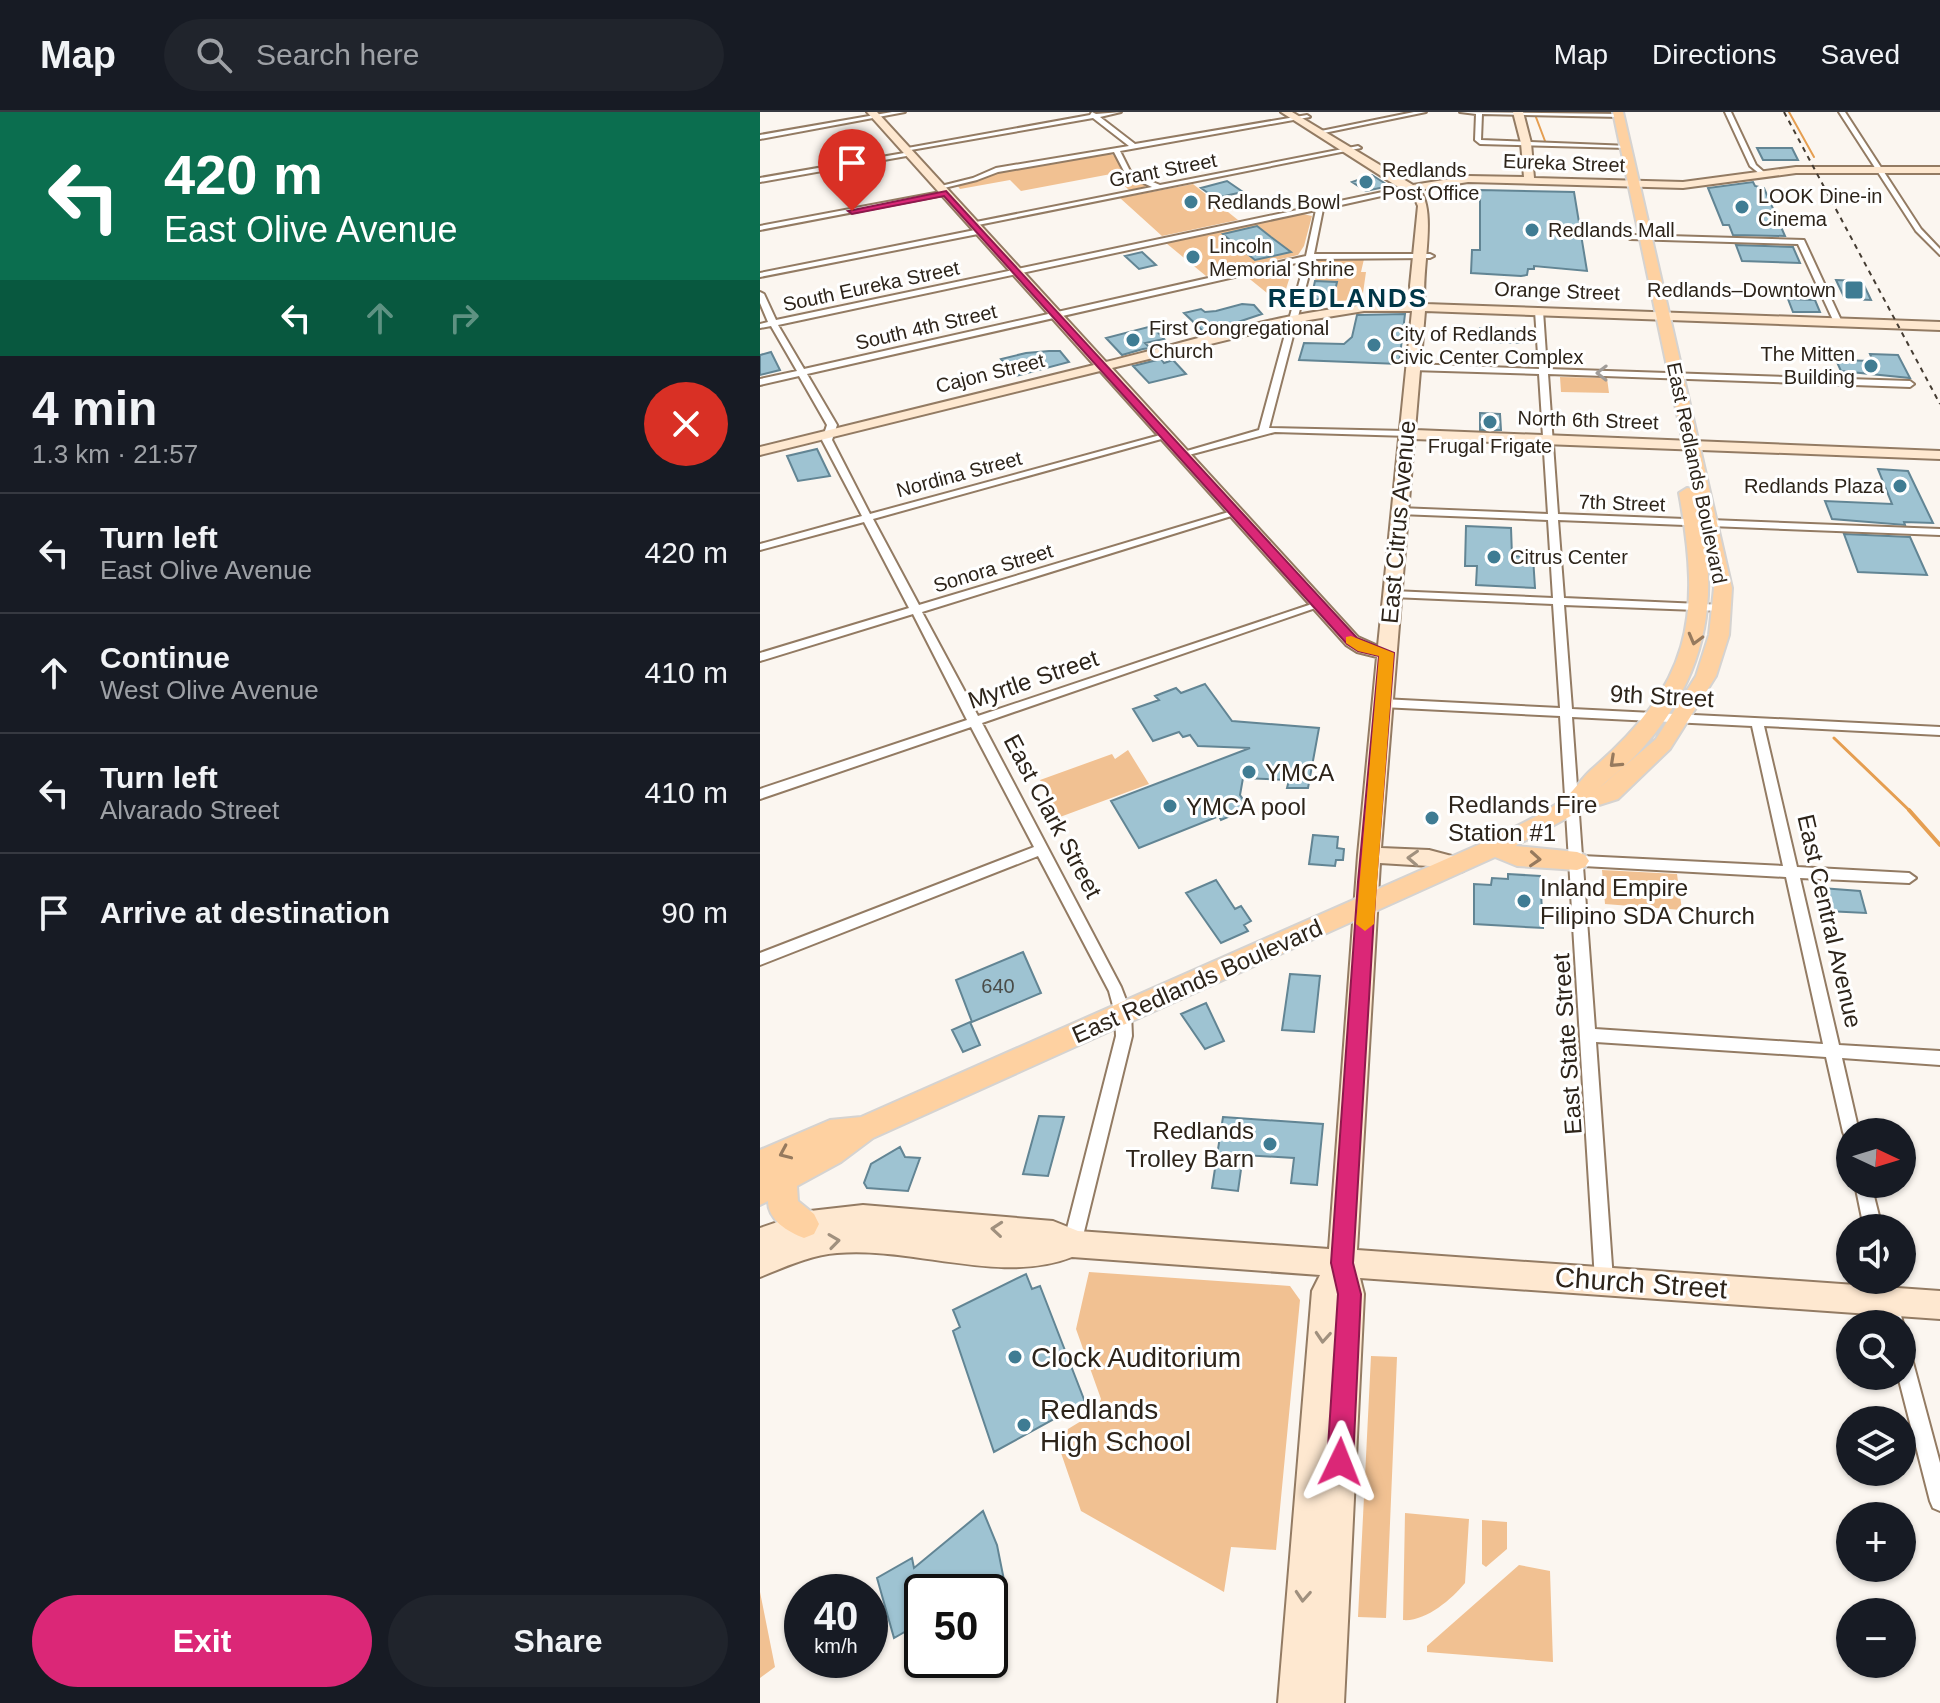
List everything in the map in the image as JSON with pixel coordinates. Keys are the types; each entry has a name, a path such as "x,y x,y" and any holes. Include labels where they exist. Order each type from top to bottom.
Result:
{"main road":[{"path":"1619,114 1620,130 1625,134 1627,146 1627,183"},
{"path":"1620,130 1614,133 1614,145 1627,183"},
{"name":"East Redlands Boulevard","path":"768,1178 831,1153 863,1129 1366,907 1495,847 1572,805 1610,793 1663,744 1706,676 1719,635 1723,608 1721,571 1702,524 1627,183"},
{"name":"East Redlands Boulevard","path":"1572,805 1580,792 1616,762 1657,718 1689,658 1701,606 1702,524"},
{"path":"1495,847 1517,857 1577,861"},
{"path":"768,1178 783,1208 804,1224"}],"street":[{"path":"760,137 902,112"},
{"path":"760,180 1092,114 1118,112"},
{"path":"1286,112 1301,116 1415,186"},
{"path":"1323,131 1423,112"},
{"path":"1463,112 1619,114"},
{"path":"1479,112 1478,140 1482,142 1627,146"},
{"path":"1728,112 1760,171"},
{"path":"1842,112 1918,230 1936,245 1940,253"},
{"path":"1518,113 1526,143 1529,181"},
{"path":"1092,114 1133,146"},
{"path":"874,115 1185,453 1352,641 1363,648 1387,653"},
{"path":"760,228 943,190 996,170 1301,116"},
{"path":"1115,148 1128,174 1159,187"},
{"name":"Grant Street","path":"760,275 1159,187 1353,149"},
{"name":"Eureka Street","path":"1415,186 1456,179 1701,183 1760,171 1940,168"},
{"name":"South Eureka Street","path":"760,326 1415,186"},
{"name":"East Citrus Avenue","path":"1327,1703 1350,1294 1342,1263 1369,855 1419,307 1416,302 1424,256 1423,206 1415,186"},
{"path":"1263,433 1320,206"},
{"path":"1639,237 1803,243 1837,320"},
{"name":"South 4th Street","path":"760,382 1308,257 1340,254 1424,256"},
{"name":"East Clark Street","path":"760,294 773,323 832,425 827,440 1116,991 1123,1013 1124,1036 1072,1244"},
{"path":"1297,302 1335,311"},
{"name":"Orange Street","path":"1419,307 1940,324"},
{"name":"Cajon Street","path":"760,451 1293,320 1335,311 1419,307"},
{"name":"East State Street","path":"1539,311 1604,1280"},
{"path":"1412,367 1910,384"},
{"path":"1185,453 1278,429 1406,434"},
{"name":"North 6th Street","path":"1406,434 1940,455"},
{"name":"Nordina Street","path":"760,547 1167,436"},
{"name":"North 6th Street","path":"1817,448 1837,444 1940,448"},
{"name":"7th Street","path":"1399,511 1940,532"},
{"name":"Sonora Street","path":"760,657 1236,513"},
{"path":"1392,594 1723,608"},
{"name":"Myrtle Street","path":"760,794 1319,605"},
{"name":"9th Street","path":"1382,703 1940,731"},
{"name":"East Central Avenue","path":"1757,722 1848,1118"},
{"path":"760,959 1042,849"},
{"path":"1369,855 1429,858 1455,865"},
{"path":"1577,861 1909,878"},
{"path":"1588,1035 1940,1058"},
{"path":"760,1241 804,1224 833,1218 863,1218 1053,1234 1066,1238 1072,1244 1064,1250 1026,1252 849,1239 807,1245 760,1263"},
{"name":"Church Street","path":"1072,1244 1940,1305"},
{"name":"East Citrus Avenue","path":"1295,1703 1326,1291 1342,1263"},
{"path":"1911,1390 1940,1501"}],"shaded area":[{"path":"1106,152 1115,156 1124,175 1149,186 1129,190 1111,174 1021,191 1010,180 960,189 957,185 998,171"},
{"path":"1193,184 1238,220 1162,236 1120,198"},
{"path":"1303,214 1312,216 1304,246 1298,255 1206,276 1166,243"},
{"path":"1364,259 1361,272 1366,272 1362,300 1333,301 1336,282 1315,281 1318,260"},
{"path":"1284,267 1292,270 1286,289 1267,293 1246,276"},
{"path":"1560,377 1607,378 1609,393 1561,392"},
{"path":"1128,750 1149,784 1060,817 1040,780 1112,754 1115,759"},
{"path":"1602,870 1677,874 1682,910 1605,904"},
{"path":"1089,1272 1290,1286 1300,1300 1276,1550 1231,1547 1224,1592 1081,1511 1061,1453 1068,1429 1096,1412 1101,1399 1076,1329"},
{"path":"1371,1356 1397,1357 1386,1618 1358,1617"},
{"path":"1405,1513 1469,1519 1465,1583 1429,1614 1411,1620 1403,1620"},
{"path":"1482,1520 1507,1522 1507,1549 1486,1567 1482,1564"},
{"path":"1519,1565 1550,1571 1553,1662 1427,1652 1427,1646"},
{"path":"760,1592 775,1667 760,1678"}],"building":[{"path":"1757,148 1792,148 1798,160 1763,160"},
{"name":"Redlands Post Office","path":"1372,175 1389,186 1366,191 1352,182"},
{"path":"1227,181 1243,192 1215,198 1201,188"},
{"name":"LOOK Dine-in Cinema","path":"1753,182 1755,186 1764,188 1785,236 1733,235 1729,225 1723,225 1708,188"},
{"name":"Redlands Mall","path":"1480,190 1574,192 1587,271 1534,266 1534,269 1528,269 1527,275 1521,276 1471,273 1472,250 1480,250"},
{"path":"1257,226 1291,252 1255,260 1245,252 1239,254 1225,242 1231,241 1223,234"},
{"path":"1736,245 1793,247 1800,263 1742,261"},
{"path":"1142,252 1156,265 1139,269 1125,256"},
{"path":"1836,280 1862,281 1871,300 1845,299"},
{"path":"1315,281 1337,282 1333,300 1311,299"},
{"path":"1788,299 1815,300 1820,312 1793,312"},
{"path":"1242,304 1254,305 1262,314 1205,333 1184,313 1201,309 1205,312 1216,311"},
{"path":"1405,314 1399,364 1299,360 1304,343 1344,344 1352,337 1357,315"},
{"name":"First Congregational Church","path":"1152,326 1164,339 1145,343 1150,348 1122,355 1106,338"},
{"path":"1480,328 1524,330 1525,343 1480,342"},
{"path":"1060,351 1069,362 1016,376 1001,359 1026,353"},
{"path":"771,352 780,370 760,375 760,355"},
{"name":"The Mitten Building","path":"1870,354 1898,355 1910,378 1841,371 1836,360 1873,361"},
{"path":"1161,359 1164,363 1173,360 1186,374 1149,383 1133,366"},
{"name":"Frugal Frigate","path":"1480,413 1500,414 1501,430 1480,430"},
{"path":"817,449 830,476 798,481 787,456"},
{"name":"Redlands Plaza","path":"1878,469 1908,471 1933,523 1904,522 1905,525 1832,519 1825,501 1892,504"},
{"name":"Citrus Center","path":"1466,526 1511,528 1512,556 1533,557 1535,588 1476,585 1477,566 1465,566"},
{"path":"1844,534 1910,537 1927,575 1858,572"},
{"name":"YMCA","path":"1205,684 1232,721 1319,728 1308,788 1287,788 1289,780 1243,778 1240,795 1249,808 1221,820 1219,816 1139,848 1111,801 1250,748 1198,746 1190,735 1183,737 1179,732 1153,741 1133,709 1159,700 1155,696 1176,688 1181,693"},
{"path":"1313,835 1338,837 1337,848 1344,849 1343,860 1336,860 1335,866 1309,864"},
{"name":"Inland Empire Filipino SDA Church","path":"1508,874 1540,876 1543,928 1474,924 1474,884 1491,885 1492,878 1508,879"},
{"path":"1216,880 1235,909 1241,906 1251,921 1244,925 1248,931 1221,943 1186,893"},
{"path":"1821,888 1860,891 1866,913 1826,911"},
{"path":"1023,952 1041,993 972,1022 956,980"},
{"path":"1290,974 1320,976 1314,1032 1282,1030"},
{"path":"1206,1003 1224,1041 1205,1049 1181,1014"},
{"path":"970,1022 980,1045 963,1052 952,1030"},
{"path":"1039,1116 1064,1117 1048,1176 1023,1174"},
{"name":"Redlands Trolley Barn","path":"1223,1117 1323,1124 1317,1185 1291,1183 1294,1158 1243,1155 1238,1191 1212,1188"},
{"path":"900,1147 905,1157 920,1158 908,1191 867,1188 864,1183 871,1164"},
{"name":"Clock Auditorium","path":"1026,1274 1032,1289 1040,1286 1085,1402 994,1452 953,1331 960,1327 953,1310"},
{"path":"983,1511 997,1545 1003,1574 904,1574 904,1632 894,1638 888,1617 888,1574 884,1574 912,1558 914,1568"}],"waterway":[{"path":"1534,112 1545,141"},
{"path":"1789,112 1814,157"},
{"path":"1834,738 1909,811"},
{"path":"1909,811 1940,845"}],"railway":[{"path":"1784,112 1940,404"}],"slow traffic":[{"path":"1351,640 1363,648 1387,653 1365,924"}],"place":[{"name":"Redlands Post Office","path":"1366,182"},
{"name":"Redlands Bowl","path":"1191,202"},
{"name":"LOOK Dine-in Cinema","path":"1742,207"},
{"name":"Redlands Mall","path":"1532,230"},
{"name":"Lincoln Memorial Shrine","path":"1193,257"},
{"name":"Redlands–Downtown","path":"1854,290"},
{"name":"First Congregational Church","path":"1133,340"},
{"name":"City of Redlands Civic Center Complex","path":"1374,345"},
{"name":"The Mitten Building","path":"1871,366"},
{"name":"Frugal Frigate","path":"1490,422"},
{"name":"Redlands Plaza","path":"1900,486"},
{"name":"Citrus Center","path":"1494,557"},
{"name":"YMCA","path":"1249,772"},
{"name":"YMCA pool","path":"1170,806"},
{"name":"Redlands Fire Station #1","path":"1432,818"},
{"name":"Inland Empire Filipino SDA Church","path":"1524,901"},
{"name":"Redlands Trolley Barn","path":"1270,1144"},
{"name":"Clock Auditorium","path":"1015,1357"},
{"name":"Redlands High School","path":"1024,1425"}],"district":[{"name":"REDLANDS","path":"1348,298"}],"route":[{"path":"852,211 946,193 1185,453 1352,641 1363,648 1387,653 1367,882 1355,1100 1346,1191 1342,1263 1350,1294 1342,1382 1340,1462"}]}
